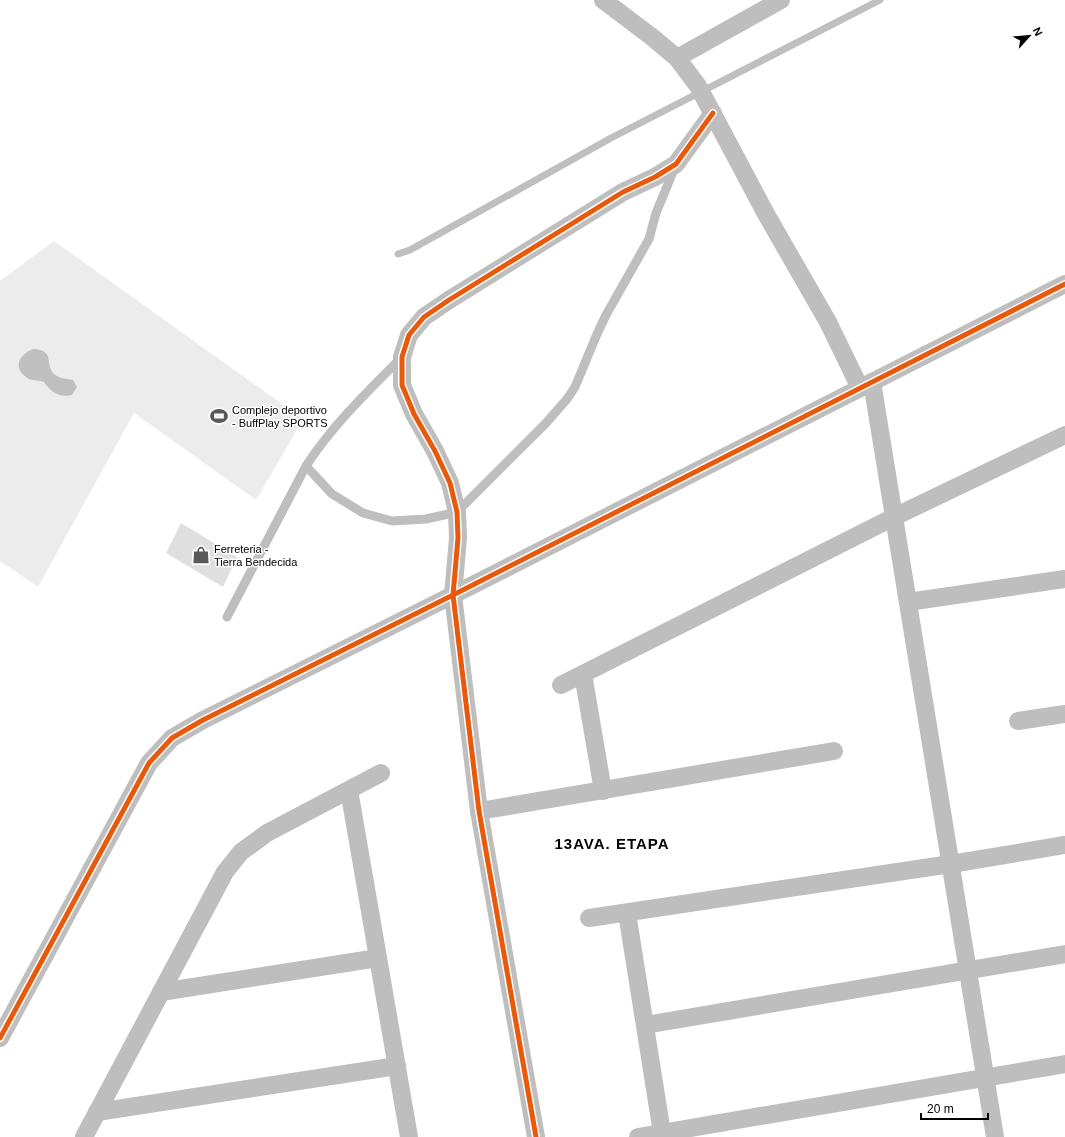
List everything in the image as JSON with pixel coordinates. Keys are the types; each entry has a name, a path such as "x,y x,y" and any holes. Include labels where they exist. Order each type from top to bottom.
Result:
{"street":[{"path":"603,0 677,58 698,86 766,214 866,385 894,517 996,1137"},
{"path":"677,58 781,0"},
{"path":"536,1137 479,811 454,595 458,538 457,512 450,483 438,457 414,414 402,385 402,357 409,335 424,317 448,300 623,192 655,177 676,164 713,114"},
{"path":"0,1038 149,763 172,738 210,716 454,595 1065,284"},
{"path":"561,685 894,517 1065,435"},
{"path":"908,602 1065,580"},
{"path":"583,674 603,791"},
{"path":"1018,721 1065,714"},
{"path":"479,811 834,751"},
{"path":"84,1137 225,872 241,852 267,833 381,773"},
{"path":"349,790 409,1137"},
{"path":"589,918 951,864 1065,845"},
{"path":"627,913 662,1133"},
{"path":"645,1025 969,969 1065,954"},
{"path":"161,992 378,958"},
{"path":"638,1137 1065,1064"},
{"path":"97,1112 397,1066"}],"lane":[{"path":"306,466 332,494 363,513 392,520 426,519 457,512 546,423 567,399 575,387 596,334 649,239 656,214 676,164"},
{"path":"227,617 306,466 318,447 354,406 402,357"}],"shaded area":[{"name":"Complejo deportivo - BuffPlay SPORTS","path":"54,241 303,419 256,500 134,413 38,587 0,561 0,281"},
{"path":"33,349 45,352 51,370 54,374 73,380 77,387 72,395 59,395 53,392 44,382 31,380 20,371 19,362 21,358"}],"building":[{"name":"Ferreteria - Tierra Bendecida","path":"181,523 237,557 223,587 166,553"}],"waterway":[{"path":"398,254 410,250 611,138 880,0"}],"cycle path":[{"path":"536,1137 479,811 453,595 458,538 457,512 450,483 435,451 414,414 402,385 402,357 409,335 424,317 623,192 655,177 676,164 713,113"},
{"path":"0,1038 149,763 172,738 203,720 453,595 1065,284"}],"place":[{"name":"Complejo deportivo - BuffPlay SPORTS","path":"219,416"},
{"name":"Ferreteria - Tierra Bendecida","path":"201,555"}],"district":[{"name":"13AVA. ETAPA","path":"612,844"}]}
